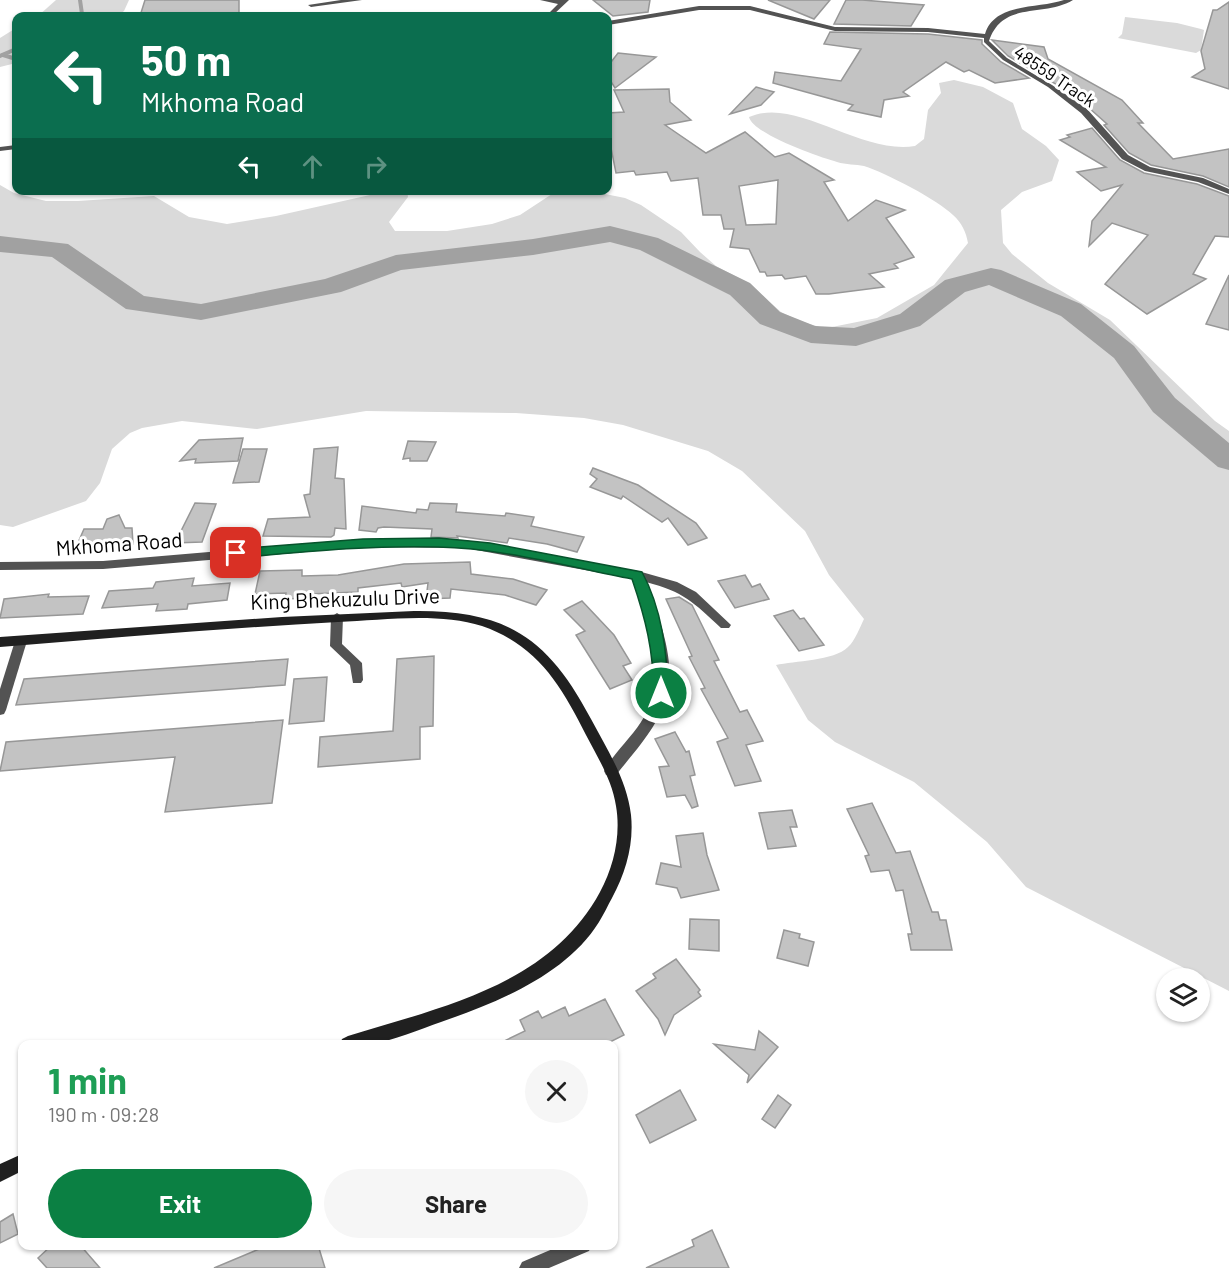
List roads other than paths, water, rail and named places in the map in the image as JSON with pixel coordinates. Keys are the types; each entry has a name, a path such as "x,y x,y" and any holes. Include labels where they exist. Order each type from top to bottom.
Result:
{"street":[{"path":"311,5 359,0"},
{"path":"543,0 564,2"},
{"name":"48559 Track","path":"1070,0 1008,12 991,25 986,41 997,54 1050,86 1084,111 1125,157 1148,169 1200,180 1229,192"},
{"path":"612,22 699,8 750,8 835,28 928,30 986,36"},
{"name":"Mkhoma Road","path":"0,566 103,565 313,546 404,542 490,548 638,575 673,585 692,595 725,625"},
{"path":"611,771 642,731 661,693 660,656 652,618 638,575"},
{"name":"King Bhekuzulu Drive","path":"0,642 337,617 441,615 483,622 519,638 549,661 561,675 621,794 624,841 618,870 607,898 590,924 567,950 547,967 524,981 489,997 360,1040"},
{"path":"337,617 336,646 356,663 357,680"},
{"path":"0,710 21,641"},
{"path":"0,1173 18,1164"},
{"path":"528,1268 571,1250"}],"waterway":[{"path":"80,0 82,12"},
{"path":"0,56 12,51"},
{"path":"3,55 12,58"},
{"path":"0,244 59,250 136,303 201,312 331,286 396,263 533,247 610,234 649,244 740,289 770,318 811,334 856,337 910,320 955,286 991,276 1071,310 1124,352 1164,405 1229,460"}]}
